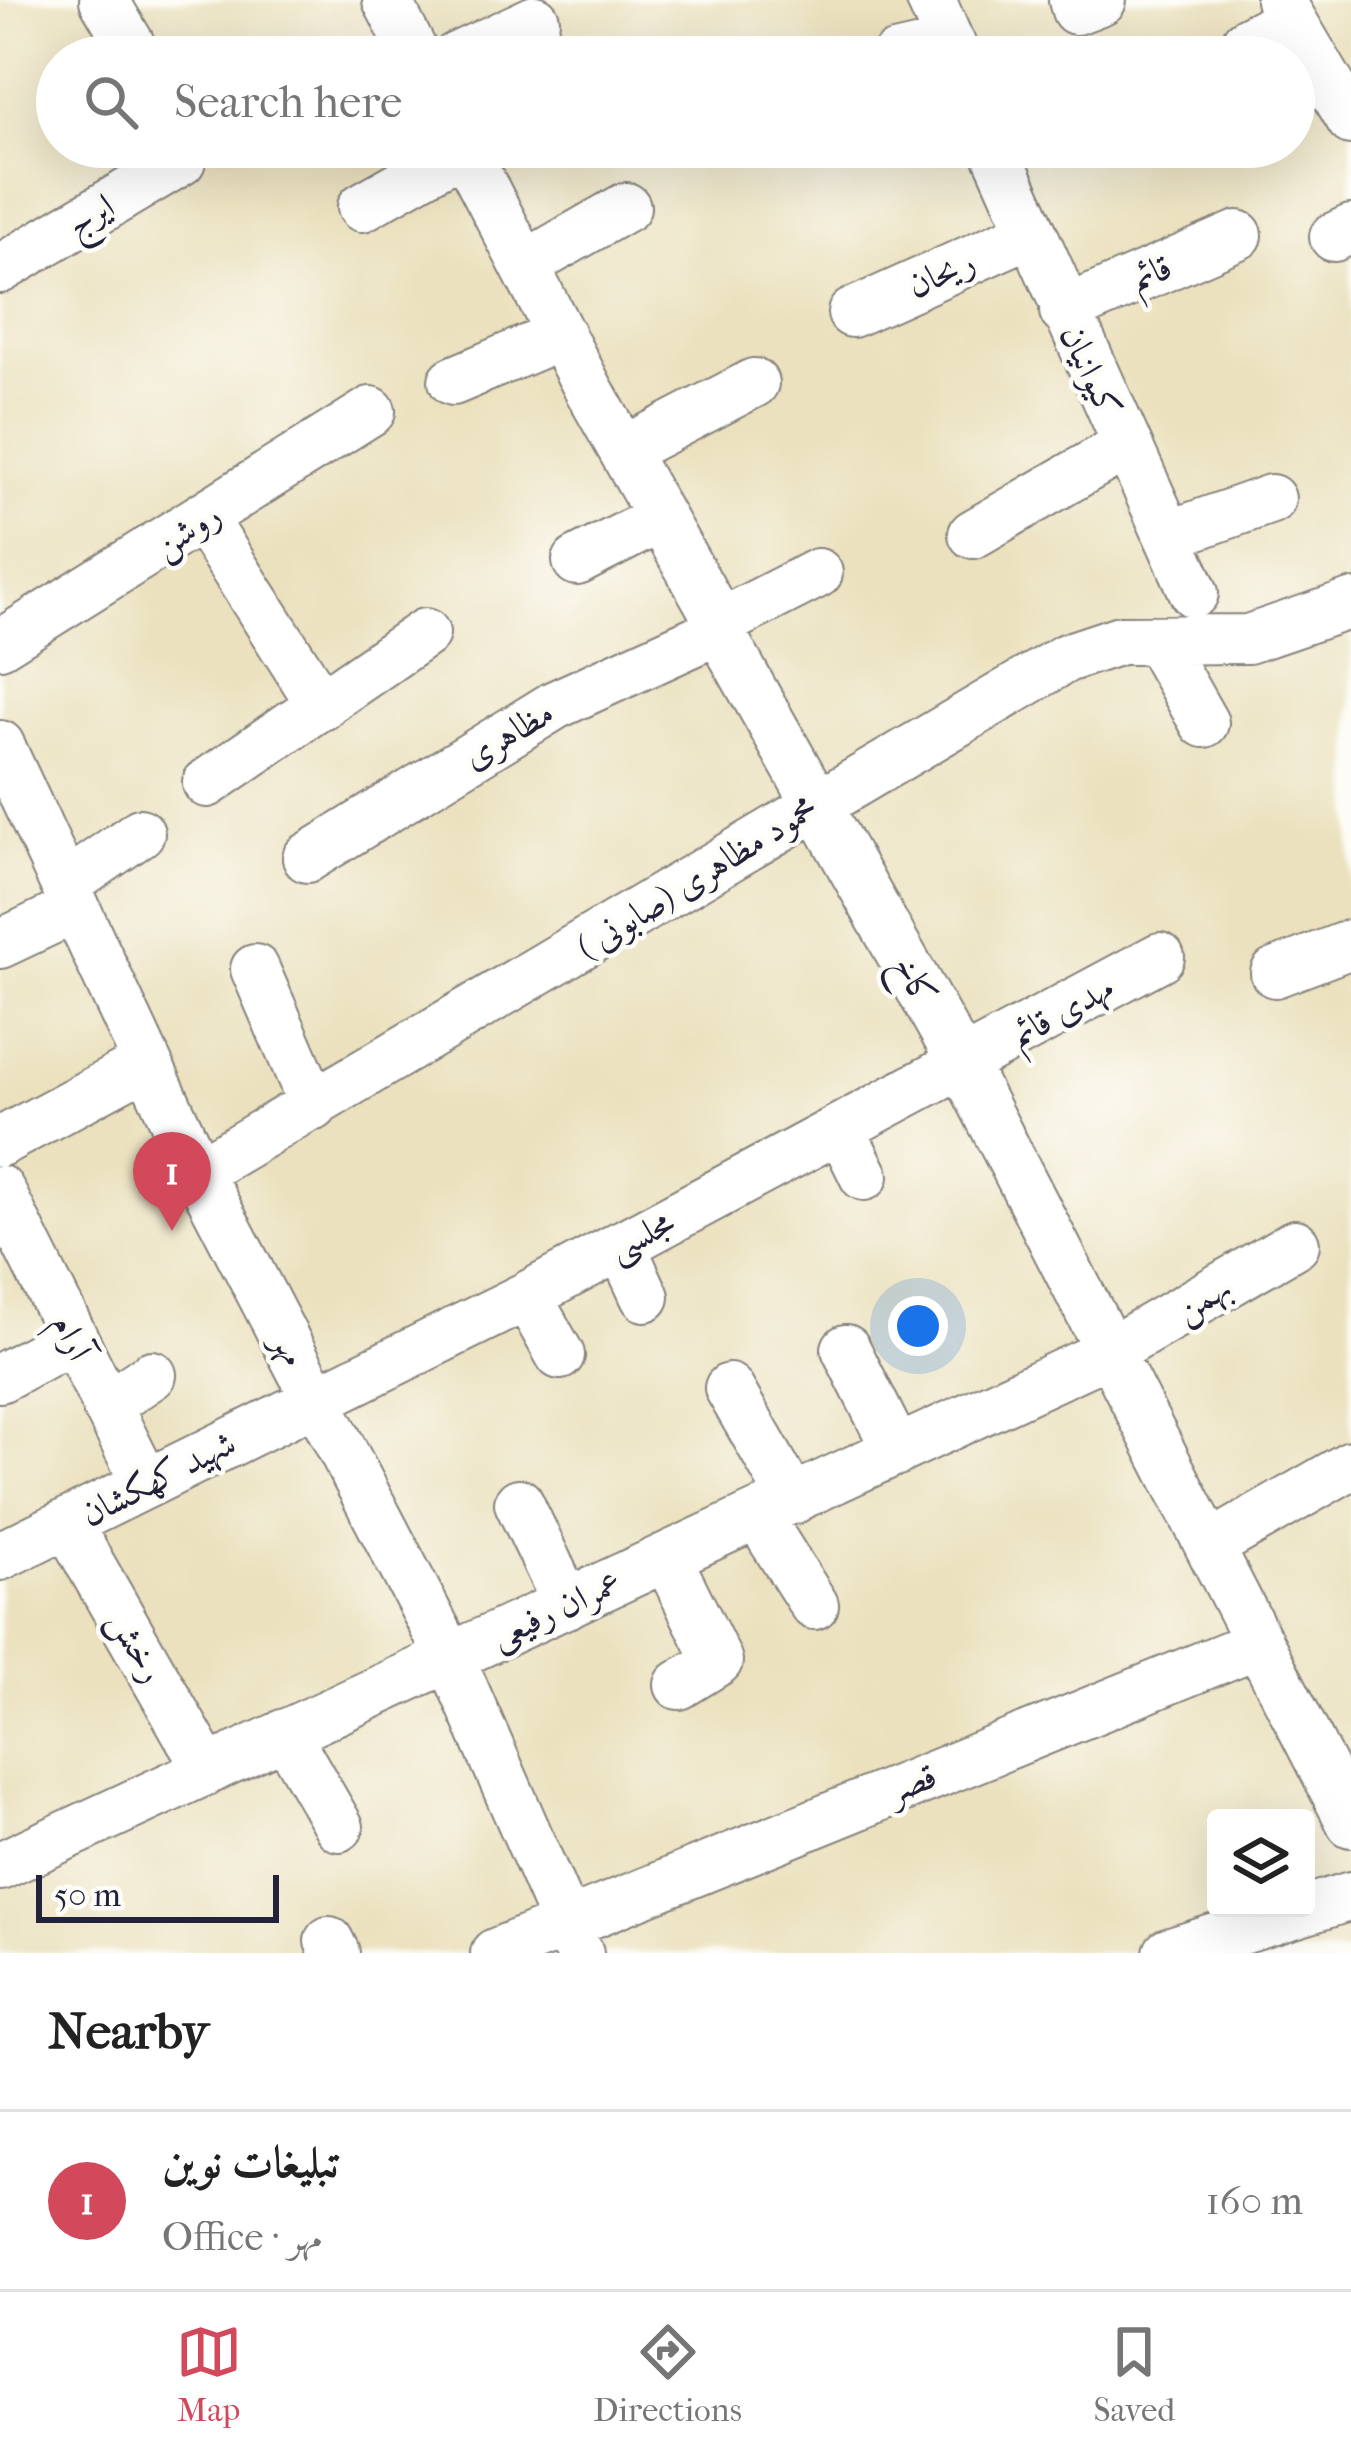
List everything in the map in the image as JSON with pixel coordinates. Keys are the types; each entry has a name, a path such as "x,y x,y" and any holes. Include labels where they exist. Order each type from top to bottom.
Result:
{"street":[{"path":"104,0 125,36"},
{"path":"387,0 405,36"},
{"path":"931,0 947,36"},
{"path":"1073,0 1076,10 1102,0"},
{"path":"1253,36 1285,10 1301,36"},
{"path":"501,36 535,20"},
{"path":"1315,60 1351,120"},
{"name":"ایرج","path":"0,269 169,168"},
{"path":"362,207 429,168"},
{"name":"کاخ","path":"473,168 963,1066 1259,1643 1336,1757 1351,1823"},
{"name":"کیوانیان","path":"1003,168 1193,593"},
{"path":"524,266 626,207"},
{"name":"ریحان","path":"853,313 1030,233"},
{"name":"قائم","path":"1064,310 1238,236"},
{"path":"453,381 561,335"},
{"path":"625,450 754,383"},
{"name":"روشن","path":"0,644 371,411"},
{"path":"973,534 1125,446"},
{"path":"1169,535 1271,500"},
{"path":"578,561 661,518"},
{"path":"202,519 322,706"},
{"name":"مظاهری","path":"307,858 554,705 818,573"},
{"name":"محمود مظاهری (صابونی )","path":"198,1172 584,949 816,802 1066,658 1120,640 1211,635 1248,639 1351,604"},
{"path":"207,783 425,633"},
{"path":"1157,640 1204,723"},
{"name":"مهر","path":"0,746 198,1172 450,1658 572,1939"},
{"path":"0,944 70,897 140,833"},
{"path":"1275,973 1351,944"},
{"name":"مهدی قائم","path":"963,1066 1160,957"},
{"path":"255,969 314,1106"},
{"path":"0,1142 147,1063"},
{"name":"مجلسی","path":"315,1399 527,1296 963,1066"},
{"path":"842,1131 864,1176"},
{"name":"آرام","path":"0,1190 146,1484"},
{"path":"621,1244 645,1297"},
{"name":"بهمن","path":"1111,1352 1295,1244"},
{"path":"527,1296 560,1355"},
{"path":"0,1378 72,1339"},
{"path":"846,1349 897,1451"},
{"name":"عمران رفیعی","path":"0,1866 1111,1352"},
{"path":"106,1406 152,1375"},
{"path":"729,1388 814,1605"},
{"name":"شهید کهکشان","path":"0,1556 315,1399"},
{"path":"1210,1546 1351,1465"},
{"path":"519,1503 567,1604"},
{"name":"رخش","path":"68,1523 207,1769"},
{"path":"667,1558 718,1661 679,1684"},
{"name":"قصر","path":"495,1953 572,1939 1259,1643"},
{"path":"285,1733 339,1827"},
{"path":"1194,1949 1351,1896"}],"place":[{"name":"تبلیغات نوین","path":"172,1231"}]}
